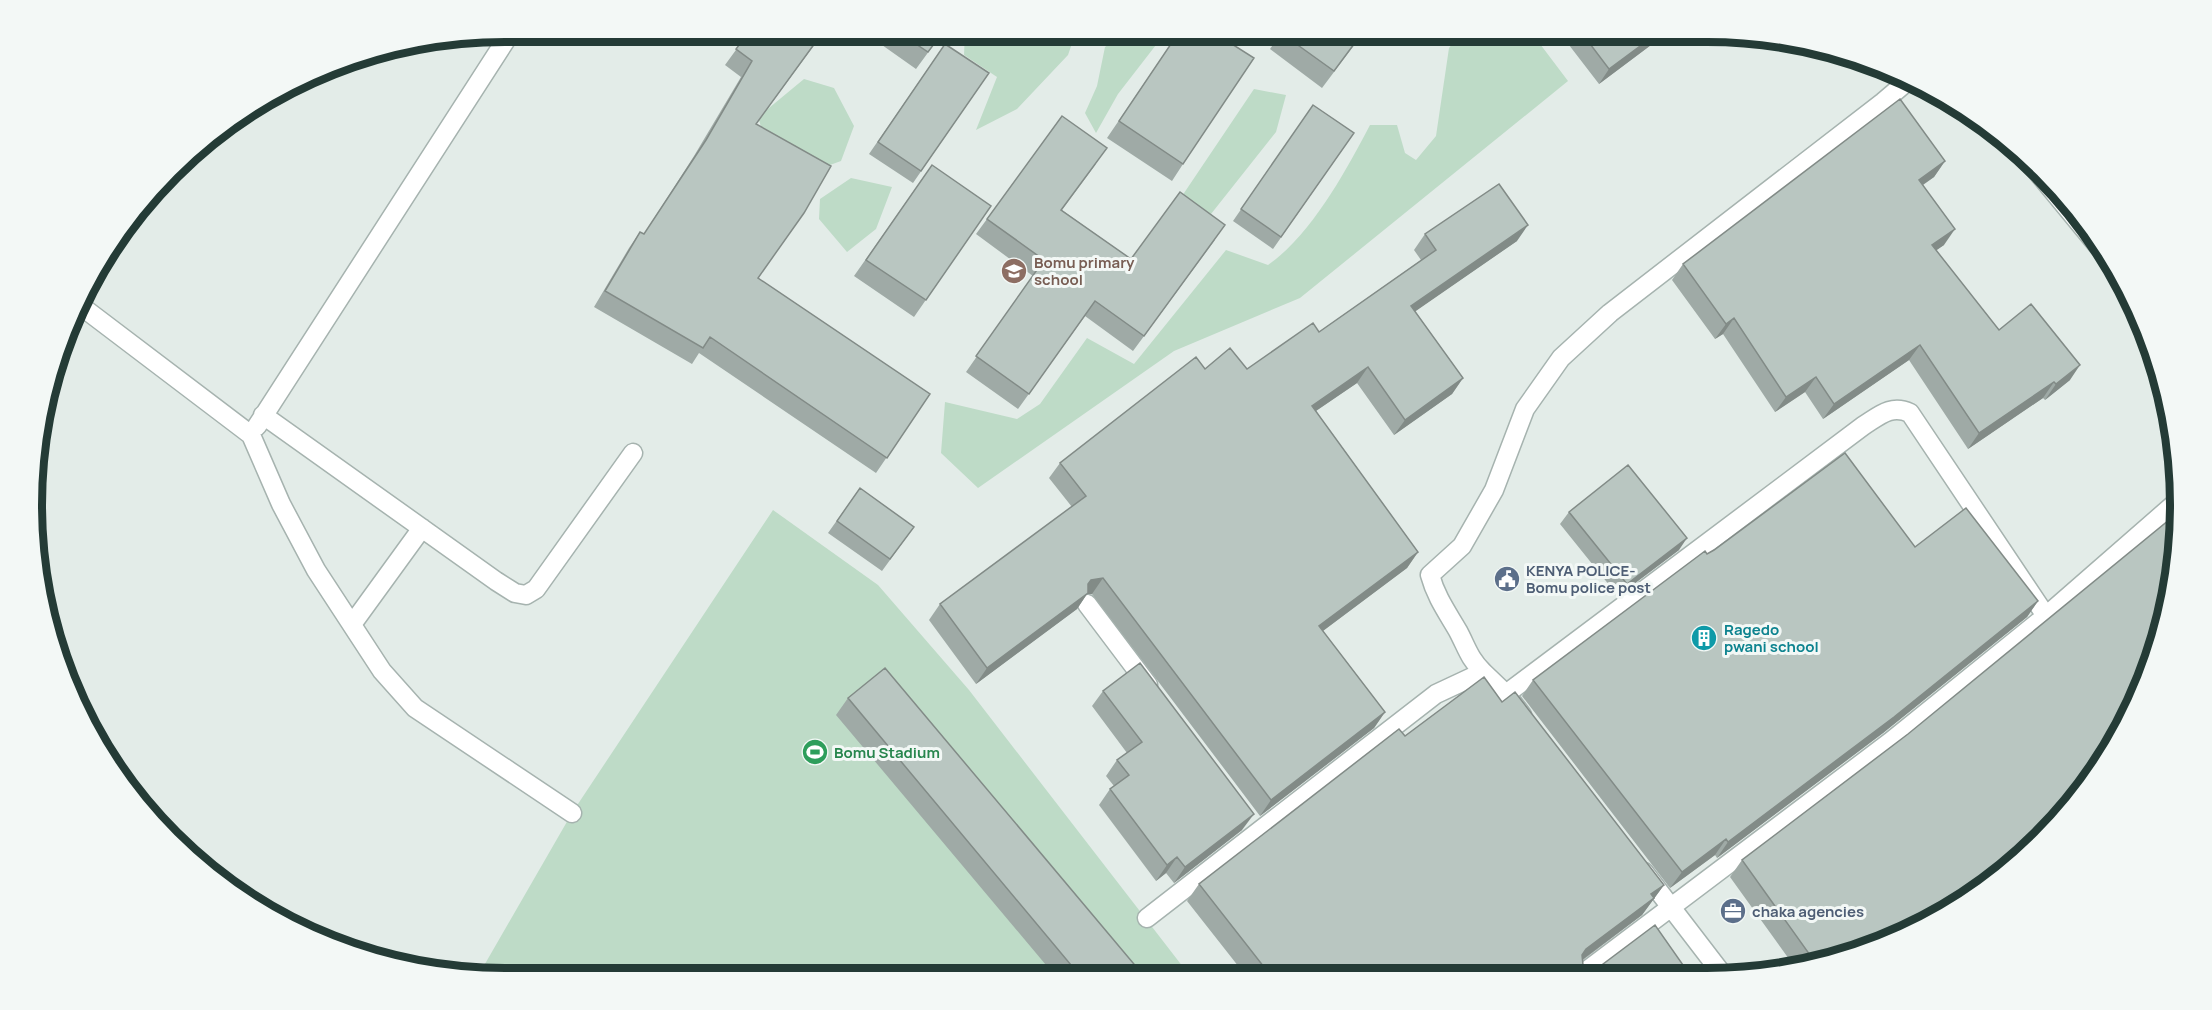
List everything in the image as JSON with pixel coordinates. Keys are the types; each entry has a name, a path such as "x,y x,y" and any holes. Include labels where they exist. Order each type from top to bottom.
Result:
{"street":[{"path":"251,435 505,42"},
{"path":"1535,730 1506,694 1468,657 1459,633 1435,595 1430,575 1462,546 1494,490 1525,409 1561,358 1610,313 1902,86"},
{"path":"86,309 251,435 281,504 316,570 353,623 382,671 415,708 572,813"},
{"path":"1506,694 1863,426 1886,411 1899,408 1910,412 2046,616"},
{"path":"263,415 496,581 515,593 526,595 536,589 633,453"},
{"path":"1590,968 1890,742 2046,616 2170,508"},
{"path":"353,623 422,528"},
{"path":"1087,604 1158,699"},
{"path":"1147,918 1436,694 1483,672"},
{"path":"1244,814 1259,833"},
{"path":"1634,860 1717,968"}],"green space":[{"path":"965,42 1073,42 1068,55 1017,109 976,130 997,77 964,55"},
{"path":"1111,42 1158,42 1118,94 1096,133 1085,113 1097,86 1105,47"},
{"path":"1454,42 1539,42 1568,81 1300,298 1174,351 978,488 941,453 945,402 1017,419 1040,404 1087,338 1134,364 1226,250 1268,265 1299,237 1313,220 1339,182 1370,125 1397,125 1405,153 1416,160 1436,136 1449,48"},
{"path":"804,79 834,88 854,126 841,161 816,170 765,140 758,117"},
{"path":"1254,89 1286,95 1276,132 1211,214 1178,202"},
{"path":"851,178 892,187 876,229 847,252 819,219 820,199"},
{"name":"Bomu Stadium","path":"773,510 878,585 969,690 1184,968 483,967 572,813"}],"building":[{"path":"741,42 816,42 756,124 831,166 804,213 758,278 930,394 887,458 710,337 703,348 605,291 640,232 644,234 706,140 752,61 736,49"},
{"path":"913,42 936,42 928,52"},
{"path":"1172,42 1229,42 1254,58 1183,164 1119,121"},
{"path":"1294,42 1356,42 1334,71"},
{"path":"1589,42 1645,42 1609,69"},
{"path":"945,44 989,73 921,171 878,142"},
{"path":"1900,99 1945,161 1919,180 1955,229 1932,245 1999,330 2031,304 2080,365 2056,384 2054,382 1979,433 1920,345 1834,404 1816,377 1786,397 1734,318 1726,324 1683,264"},
{"path":"1313,105 1354,133 1281,237 1241,209"},
{"path":"1062,116 1107,148 1061,210 1131,259 1180,192 1225,225 1144,336 1095,301 1029,394 976,356 1044,260 987,219"},
{"path":"932,165 991,206 926,300 866,260"},
{"path":"1499,184 1528,225 1411,306 1463,378 1405,420 1368,367 1312,406 1418,552 1319,626 1385,712 1271,800 1103,578 1091,580 1088,584 1088,593 987,668 940,604 1086,496 1060,463 1196,357 1205,369 1230,348 1247,369 1313,323 1319,332 1436,250 1425,234"},
{"path":"1845,453 1915,547 1966,508 2038,601 1894,717 1728,842 1726,839 1682,872 1533,680 1705,551 1707,554 1714,550"},
{"path":"1628,465 1687,538 1627,584 1569,512"},
{"path":"860,488 914,527 890,559 837,521"},
{"path":"2170,520 2161,595 2154,625 2135,682 2122,710 2092,762 2055,810 2012,853 1989,872 1938,906 1884,933 1808,956 1810,955 1742,860 1908,734"},
{"path":"1140,663 1254,814 1185,867 1177,857 1167,865 1110,789 1129,775 1117,760 1142,742 1103,691"},
{"path":"885,668 1137,968 1073,968 848,698"},
{"path":"1484,677 1502,702 1515,692 1664,885 1651,894 1654,898 1586,949 1582,955 1583,965 1588,968 1265,968 1199,884 1399,729 1405,736"},
{"path":"1655,925 1685,968 1594,968 1599,967"}],"place":[{"name":"Bomu primary school","path":"1014,271"},
{"name":"KENYA POLICE- Bomu police post","path":"1507,579"},
{"name":"Ragedo pwani school","path":"1704,638"},
{"name":"Bomu Stadium","path":"815,752"},
{"name":"chaka agencies","path":"1733,911"}]}
